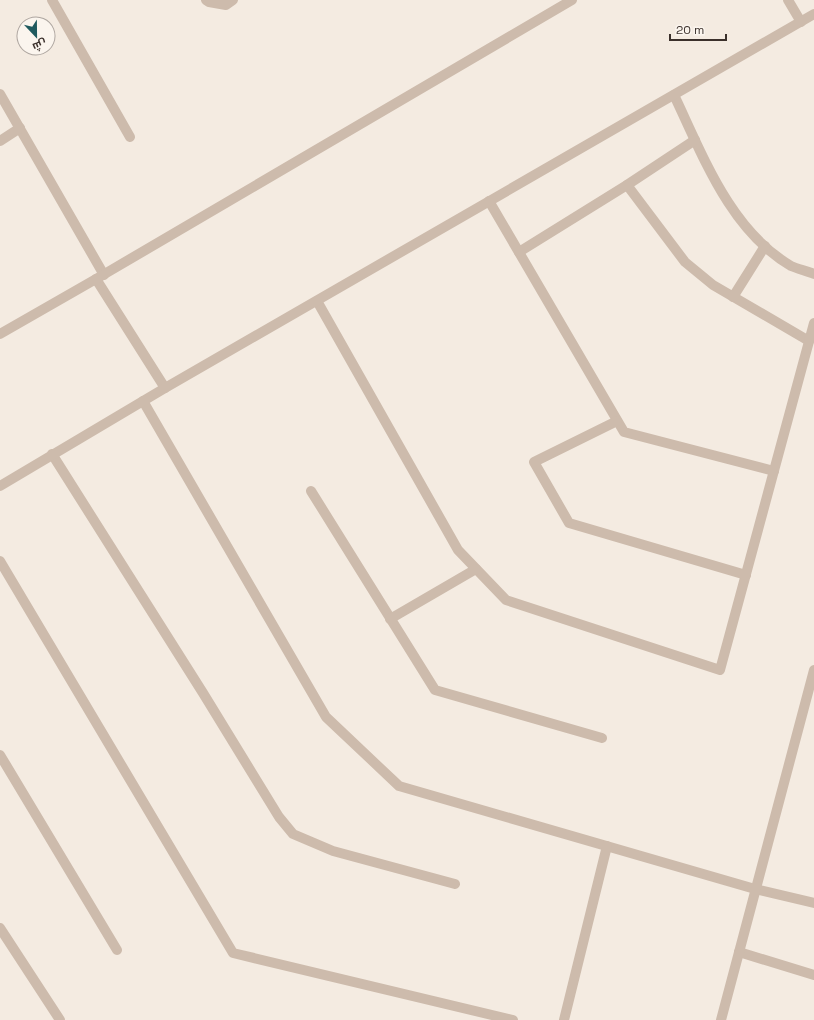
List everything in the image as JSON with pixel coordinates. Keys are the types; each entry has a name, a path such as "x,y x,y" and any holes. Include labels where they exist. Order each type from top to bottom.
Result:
{"street":[{"path":"52,0 130,137"},
{"path":"206,0 209,2 226,5 233,0"},
{"path":"0,334 100,277 572,0"},
{"path":"788,0 801,22"},
{"path":"0,486 165,388 814,14"},
{"path":"0,94 20,128 100,277 165,388"},
{"path":"674,95 712,175 737,216 765,246 792,266 814,274"},
{"path":"0,141 20,128"},
{"path":"519,252 627,185 695,140"},
{"path":"627,185 685,262 713,285 809,341"},
{"path":"489,201 624,432 774,471"},
{"path":"733,297 765,246"},
{"path":"317,301 458,550 506,600 720,670 814,323"},
{"path":"143,401 326,717 399,786 755,889 814,903"},
{"path":"617,421 534,462 569,523 746,575"},
{"path":"52,454 203,693 279,817 293,834 333,851 455,884"},
{"path":"311,491 435,690 602,738"},
{"path":"0,561 233,953 513,1020"},
{"path":"390,619 476,569"},
{"path":"721,1020 755,889 810,701 814,670"},
{"path":"0,755 117,950"},
{"path":"564,1020 607,846"},
{"path":"0,928 60,1020"},
{"path":"739,952 814,975"}]}
